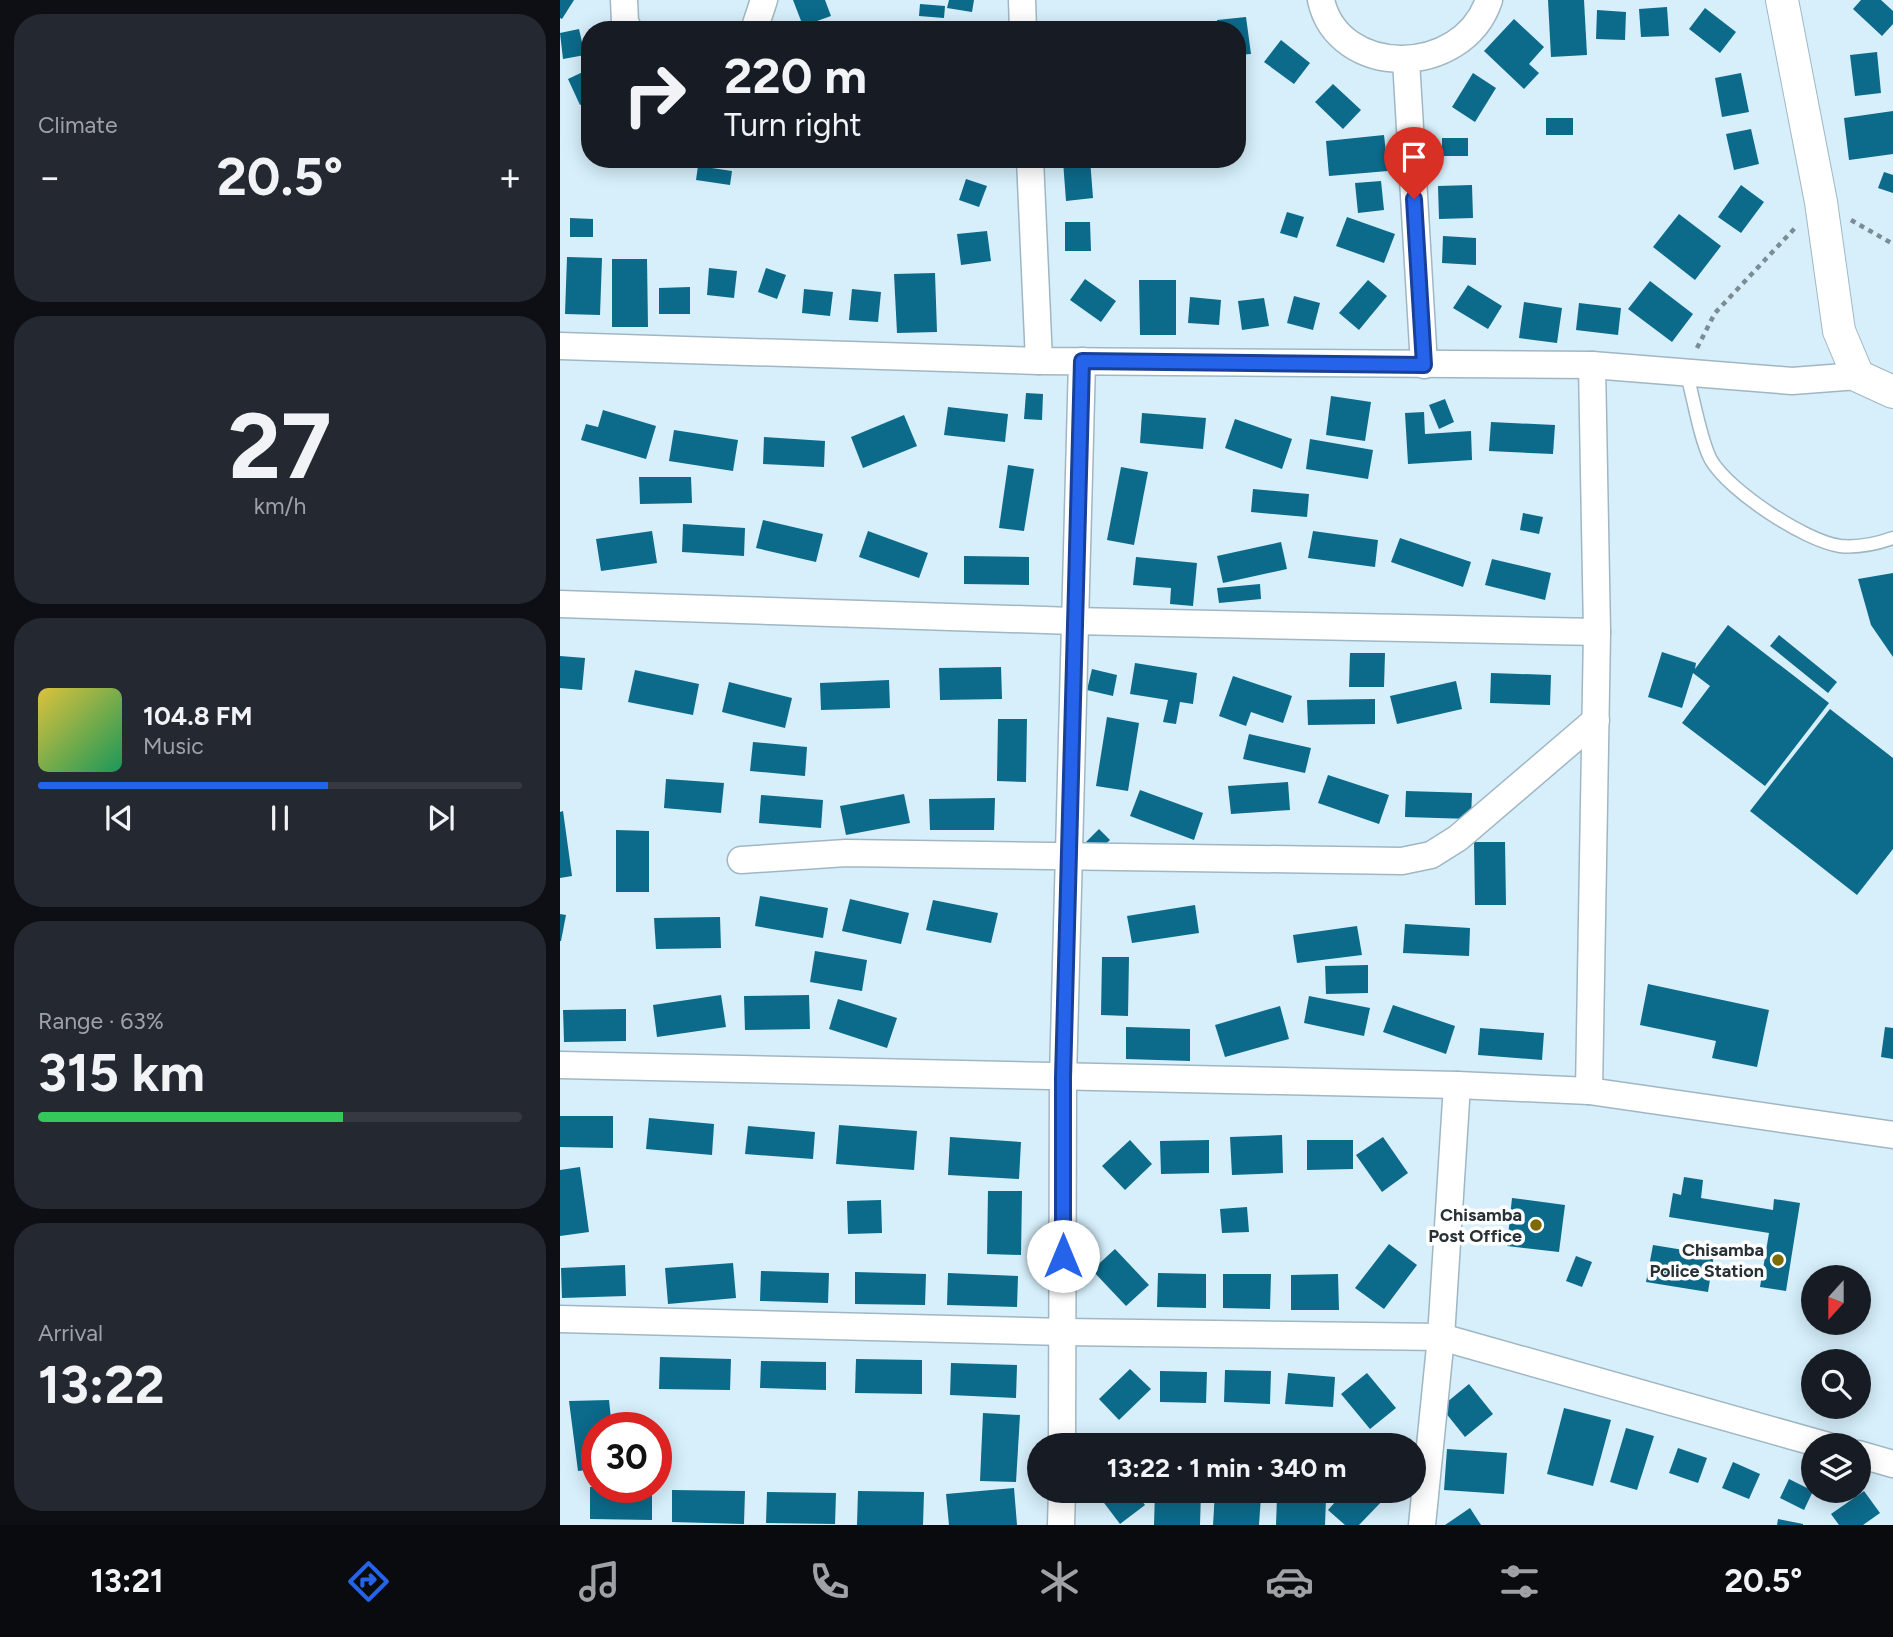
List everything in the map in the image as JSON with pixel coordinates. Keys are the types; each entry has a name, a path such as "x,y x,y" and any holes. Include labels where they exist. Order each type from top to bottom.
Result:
{"street":[{"path":"624,0 625,21"},
{"path":"757,21 764,0"},
{"path":"1022,0 1023,21"},
{"path":"1321,0 1336,29 1356,46 1380,57 1406,60 1432,56 1456,45 1475,26 1489,0"},
{"path":"1782,0 1821,202 1839,331 1857,376"},
{"path":"1406,60 1424,365"},
{"path":"1030,168 1039,361"},
{"path":"560,346 1039,361 1592,365 1686,370 1792,381 1857,376 1893,392"},
{"path":"1062,1433 1063,1078 1071,854 1073,621 1082,361"},
{"path":"1589,1091 1597,632 1592,365"},
{"path":"560,604 1073,621 1597,632"},
{"path":"741,860 846,853 1071,854 1358,863 1402,861 1431,855 1458,838 1596,720"},
{"path":"560,1065 1457,1085 1589,1091 1893,1135"},
{"path":"1422,1525 1441,1337 1457,1085"},
{"path":"560,1320 1063,1332 1441,1337 1801,1438"},
{"path":"1871,1458 1893,1464"},
{"path":"1062,1503 1062,1525"}],"lane":[{"path":"1686,370 1711,459 1738,491 1772,516 1838,546 1870,546 1893,538"}],"path":[{"path":"1686,370 1715,313 1821,202 1893,244"}],"building":[{"path":"560,0 574,0 562,19 560,18"},
{"path":"793,0 825,0 831,16 817,21 801,21"},
{"path":"949,0 974,0 972,12 947,8"},
{"path":"1548,0 1584,0 1587,55 1551,57"},
{"path":"1861,0 1881,0 1893,11 1893,24 1882,36 1853,9"},
{"path":"920,4 945,6 944,18 919,16"},
{"path":"1667,7 1669,36 1641,37 1639,9"},
{"path":"1705,8 1736,32 1720,53 1689,29"},
{"path":"1597,10 1626,12 1625,40 1596,39"},
{"path":"1246,17 1251,54 1246,54 1246,21 1217,20"},
{"path":"1514,19 1544,47 1529,64 1539,73 1524,89 1484,51"},
{"path":"579,29 581,56 563,59 560,33"},
{"path":"1281,40 1310,63 1294,84 1264,62"},
{"path":"1877,52 1881,93 1855,96 1850,55"},
{"path":"581,73 581,105 580,105 568,79"},
{"path":"1473,73 1496,88 1475,122 1452,107"},
{"path":"1741,73 1749,112 1722,117 1715,78"},
{"path":"1333,84 1361,110 1343,129 1315,102"},
{"path":"1893,111 1893,154 1849,160 1844,118"},
{"path":"1546,118 1573,118 1573,135 1546,135"},
{"path":"1751,129 1759,164 1734,170 1726,134"},
{"path":"1384,135 1388,171 1329,176 1326,141"},
{"path":"1442,138 1468,138 1468,156 1442,156"},
{"path":"698,168 732,171 730,185 696,180"},
{"path":"1064,168 1091,168 1093,198 1066,201"},
{"path":"1884,172 1893,175 1893,193 1878,188"},
{"path":"966,179 987,186 979,207 959,200"},
{"path":"1381,181 1384,210 1358,213 1355,183"},
{"path":"1472,185 1473,218 1439,219 1438,186"},
{"path":"1741,185 1764,202 1741,233 1718,217"},
{"path":"1287,212 1304,217 1297,238 1280,233"},
{"path":"1679,214 1721,246 1695,280 1653,247"},
{"path":"1347,217 1395,234 1384,263 1336,246"},
{"path":"570,218 593,219 593,237 570,237"},
{"path":"1065,222 1090,222 1091,251 1065,251"},
{"path":"987,231 991,261 961,265 957,234"},
{"path":"1443,236 1476,238 1476,265 1442,263"},
{"path":"567,257 602,258 600,315 565,314"},
{"path":"612,259 647,259 648,327 612,327"},
{"path":"709,268 737,271 734,298 707,295"},
{"path":"766,268 786,275 777,299 758,292"},
{"path":"935,273 937,332 897,333 894,274"},
{"path":"1085,279 1116,301 1101,322 1070,300"},
{"path":"1139,280 1176,280 1176,335 1140,335"},
{"path":"1368,280 1387,296 1359,330 1339,313"},
{"path":"1650,281 1693,314 1672,342 1628,309"},
{"path":"1468,285 1502,306 1488,329 1453,308"},
{"path":"690,287 690,314 659,314 659,288"},
{"path":"804,289 833,292 830,316 802,313"},
{"path":"852,289 881,292 878,322 849,320"},
{"path":"1294,296 1320,303 1313,330 1287,323"},
{"path":"1190,297 1221,300 1219,325 1188,323"},
{"path":"1264,298 1269,326 1242,330 1238,301"},
{"path":"1524,302 1562,308 1557,343 1519,338"},
{"path":"1579,303 1621,308 1618,335 1576,330"},
{"path":"1026,393 1043,394 1042,420 1024,419"},
{"path":"1331,396 1371,402 1365,441 1326,435"},
{"path":"1445,399 1454,422 1439,429 1429,405"},
{"path":"948,407 1008,414 1005,442 944,435"},
{"path":"603,410 656,426 646,459 581,440 586,424 598,427"},
{"path":"1424,412 1425,434 1471,431 1472,460 1408,464 1405,413"},
{"path":"1142,413 1206,418 1203,449 1140,443"},
{"path":"904,415 917,446 863,468 851,437"},
{"path":"1235,419 1292,439 1282,469 1225,448"},
{"path":"1491,422 1555,425 1553,454 1489,451"},
{"path":"674,430 738,440 733,471 669,461"},
{"path":"764,437 825,441 824,467 763,464"},
{"path":"1310,439 1373,450 1368,479 1306,469"},
{"path":"1008,465 1034,469 1024,531 999,528"},
{"path":"1121,467 1148,472 1134,545 1107,540"},
{"path":"639,477 691,477 692,503 640,504"},
{"path":"1253,489 1309,494 1307,517 1251,512"},
{"path":"1523,513 1543,517 1539,534 1520,530"},
{"path":"763,520 823,534 816,562 756,548"},
{"path":"683,524 745,528 744,556 682,552"},
{"path":"652,531 657,563 601,571 596,539"},
{"path":"868,531 928,553 919,578 859,557"},
{"path":"1313,531 1378,540 1375,567 1308,558"},
{"path":"1400,538 1471,562 1463,587 1391,562"},
{"path":"1281,542 1287,569 1223,583 1217,556"},
{"path":"964,556 1029,557 1029,585 964,584"},
{"path":"1136,557 1197,563 1193,606 1170,604 1171,588 1133,585"},
{"path":"1492,559 1551,573 1545,600 1485,585"},
{"path":"1893,573 1893,657 1871,625 1858,579"},
{"path":"1260,584 1261,599 1219,603 1217,588"},
{"path":"1728,625 1829,703 1765,786 1682,723 1710,686 1693,673 1682,708 1648,697 1662,652 1696,663 1695,669"},
{"path":"1779,635 1837,682 1828,693 1770,646"},
{"path":"1350,653 1385,653 1384,687 1349,687"},
{"path":"560,656 585,658 582,690 560,688"},
{"path":"1135,663 1197,673 1193,704 1180,702 1176,724 1163,722 1168,700 1130,694"},
{"path":"1001,667 1002,699 940,700 939,668"},
{"path":"1092,669 1117,675 1113,696 1087,690"},
{"path":"635,670 699,684 693,715 628,702"},
{"path":"1491,673 1551,675 1550,705 1490,703"},
{"path":"1233,676 1292,696 1283,723 1251,712 1246,726 1219,716"},
{"path":"889,680 890,708 821,710 820,683"},
{"path":"1456,681 1462,709 1397,724 1390,696"},
{"path":"729,682 792,698 785,728 722,712"},
{"path":"1375,699 1375,724 1308,725 1307,700"},
{"path":"1830,709 1893,758 1893,849 1857,895 1750,811"},
{"path":"1107,717 1139,723 1128,791 1096,786"},
{"path":"998,719 1027,719 1026,782 997,781"},
{"path":"1249,734 1311,748 1305,773 1243,759"},
{"path":"753,742 807,747 805,776 750,771"},
{"path":"1328,775 1389,795 1379,824 1318,803"},
{"path":"666,779 724,783 721,813 664,808"},
{"path":"1288,782 1290,810 1231,814 1228,786"},
{"path":"1140,790 1203,813 1194,840 1130,816"},
{"path":"1406,791 1472,793 1471,819 1405,817"},
{"path":"904,794 910,823 846,835 840,806"},
{"path":"761,795 823,800 821,828 759,823"},
{"path":"995,798 994,830 930,830 929,799"},
{"path":"563,811 572,876 560,878 560,812"},
{"path":"1099,829 1110,840 1097,852 1086,842"},
{"path":"616,830 649,831 649,892 616,892"},
{"path":"1474,842 1505,842 1506,905 1475,905"},
{"path":"760,896 828,908 823,938 755,926"},
{"path":"850,899 909,913 901,944 842,931"},
{"path":"933,900 998,913 991,943 926,930"},
{"path":"1195,905 1199,933 1132,943 1127,916"},
{"path":"560,914 566,915 561,941 560,941"},
{"path":"720,917 721,948 656,949 654,918"},
{"path":"1405,924 1470,928 1469,956 1403,953"},
{"path":"1357,926 1362,955 1297,963 1293,935"},
{"path":"815,951 867,960 862,991 810,982"},
{"path":"1102,957 1129,957 1128,1016 1101,1015"},
{"path":"1368,965 1368,993 1326,994 1325,966"},
{"path":"1648,984 1769,1010 1757,1067 1712,1058 1716,1041 1640,1025"},
{"path":"721,995 726,1027 657,1037 653,1005"},
{"path":"809,995 810,1029 745,1030 744,996"},
{"path":"1309,996 1370,1008 1364,1036 1304,1023"},
{"path":"838,999 897,1018 887,1048 829,1029"},
{"path":"1393,1005 1455,1026 1446,1054 1383,1032"},
{"path":"1280,1006 1289,1039 1225,1057 1215,1025"},
{"path":"626,1009 626,1041 564,1042 563,1010"},
{"path":"1126,1027 1190,1029 1190,1061 1126,1059"},
{"path":"1885,1027 1893,1028 1893,1059 1881,1057"},
{"path":"1480,1028 1544,1033 1542,1060 1478,1055"},
{"path":"560,1116 613,1116 613,1148 560,1147"},
{"path":"649,1118 714,1124 712,1155 646,1149"},
{"path":"839,1125 917,1131 914,1170 836,1164"},
{"path":"748,1126 815,1132 813,1159 745,1154"},
{"path":"1282,1135 1283,1173 1232,1175 1230,1137"},
{"path":"950,1137 1021,1142 1019,1179 948,1175"},
{"path":"1383,1137 1408,1173 1382,1192 1356,1155"},
{"path":"1130,1140 1152,1164 1125,1190 1102,1166"},
{"path":"1209,1140 1209,1173 1161,1174 1160,1141"},
{"path":"1307,1140 1353,1140 1353,1169 1307,1170"},
{"path":"580,1167 589,1232 560,1236 560,1170"},
{"name":"Chisamba Police Station","path":"1684,1177 1703,1180 1701,1198 1773,1210 1774,1199 1800,1203 1786,1291 1760,1287 1769,1233 1669,1217 1673,1193 1681,1195"},
{"path":"988,1191 1022,1191 1021,1255 987,1254"},
{"name":"Chisamba Post Office","path":"1512,1198 1565,1205 1559,1252 1507,1246"},
{"path":"881,1200 882,1233 848,1234 847,1201"},
{"path":"1247,1207 1249,1232 1222,1233 1220,1209"},
{"path":"1389,1244 1417,1265 1384,1309 1355,1288"},
{"path":"1653,1245 1714,1255 1708,1292 1646,1282"},
{"path":"1115,1249 1149,1285 1126,1306 1092,1270"},
{"path":"1576,1256 1592,1262 1582,1287 1566,1281"},
{"path":"733,1263 736,1298 668,1304 665,1268"},
{"path":"625,1265 626,1296 562,1298 561,1268"},
{"path":"761,1271 829,1273 828,1303 760,1301"},
{"path":"855,1272 926,1274 925,1305 855,1304"},
{"path":"948,1273 1018,1276 1017,1307 947,1305"},
{"path":"1158,1273 1206,1274 1206,1308 1157,1307"},
{"path":"1223,1274 1271,1274 1270,1309 1223,1308"},
{"path":"1338,1274 1339,1310 1291,1310 1291,1275"},
{"path":"660,1357 731,1359 730,1390 659,1389"},
{"path":"856,1359 922,1360 922,1394 855,1393"},
{"path":"761,1361 826,1362 826,1390 760,1388"},
{"path":"951,1363 1017,1365 1016,1398 950,1395"},
{"path":"1130,1369 1151,1389 1119,1420 1099,1399"},
{"path":"1225,1370 1271,1371 1270,1404 1224,1402"},
{"path":"1160,1371 1207,1372 1206,1403 1160,1402"},
{"path":"1288,1373 1335,1377 1333,1407 1285,1404"},
{"path":"1367,1373 1396,1408 1370,1429 1341,1394"},
{"path":"1469,1384 1493,1414 1465,1437 1441,1407"},
{"path":"609,1400 610,1412 581,1412 581,1471 578,1471 569,1401"},
{"path":"1564,1408 1611,1420 1593,1486 1547,1474"},
{"path":"983,1413 1020,1415 1016,1482 980,1481"},
{"path":"1626,1428 1654,1436 1637,1490 1610,1482"},
{"path":"1678,1448 1707,1458 1698,1483 1669,1473"},
{"path":"1447,1449 1507,1453 1504,1494 1444,1490"},
{"path":"1733,1462 1760,1474 1749,1499 1722,1488"},
{"path":"1789,1479 1801,1485 1801,1503 1807,1503 1804,1510 1780,1498"},
{"path":"1014,1488 1017,1525 949,1525 946,1494"},
{"path":"672,1490 745,1491 744,1524 672,1522"},
{"path":"858,1491 924,1492 923,1525 857,1525"},
{"path":"767,1492 836,1493 835,1524 766,1523"},
{"path":"1871,1501 1880,1513 1863,1525 1839,1525 1831,1514 1847,1503 1871,1503"},
{"path":"590,1503 652,1503 652,1520 590,1519"},
{"path":"1104,1503 1143,1503 1145,1505 1120,1524"},
{"path":"1155,1503 1201,1503 1200,1525 1154,1525"},
{"path":"1214,1503 1261,1503 1259,1525 1213,1525"},
{"path":"1277,1503 1326,1503 1325,1525 1276,1525"},
{"path":"1334,1503 1380,1503 1359,1525 1345,1525 1328,1510"},
{"path":"1470,1508 1481,1525 1445,1525"},
{"path":"1778,1519 1803,1524 1803,1525 1777,1525"}],"place":[{"name":"Chisamba Post Office","path":"1536,1225"},
{"name":"Chisamba Police Station","path":"1778,1260"}],"route":[{"path":"1063,1256 1063,1078 1071,854 1073,621 1082,361 1424,365 1414,199"}]}
